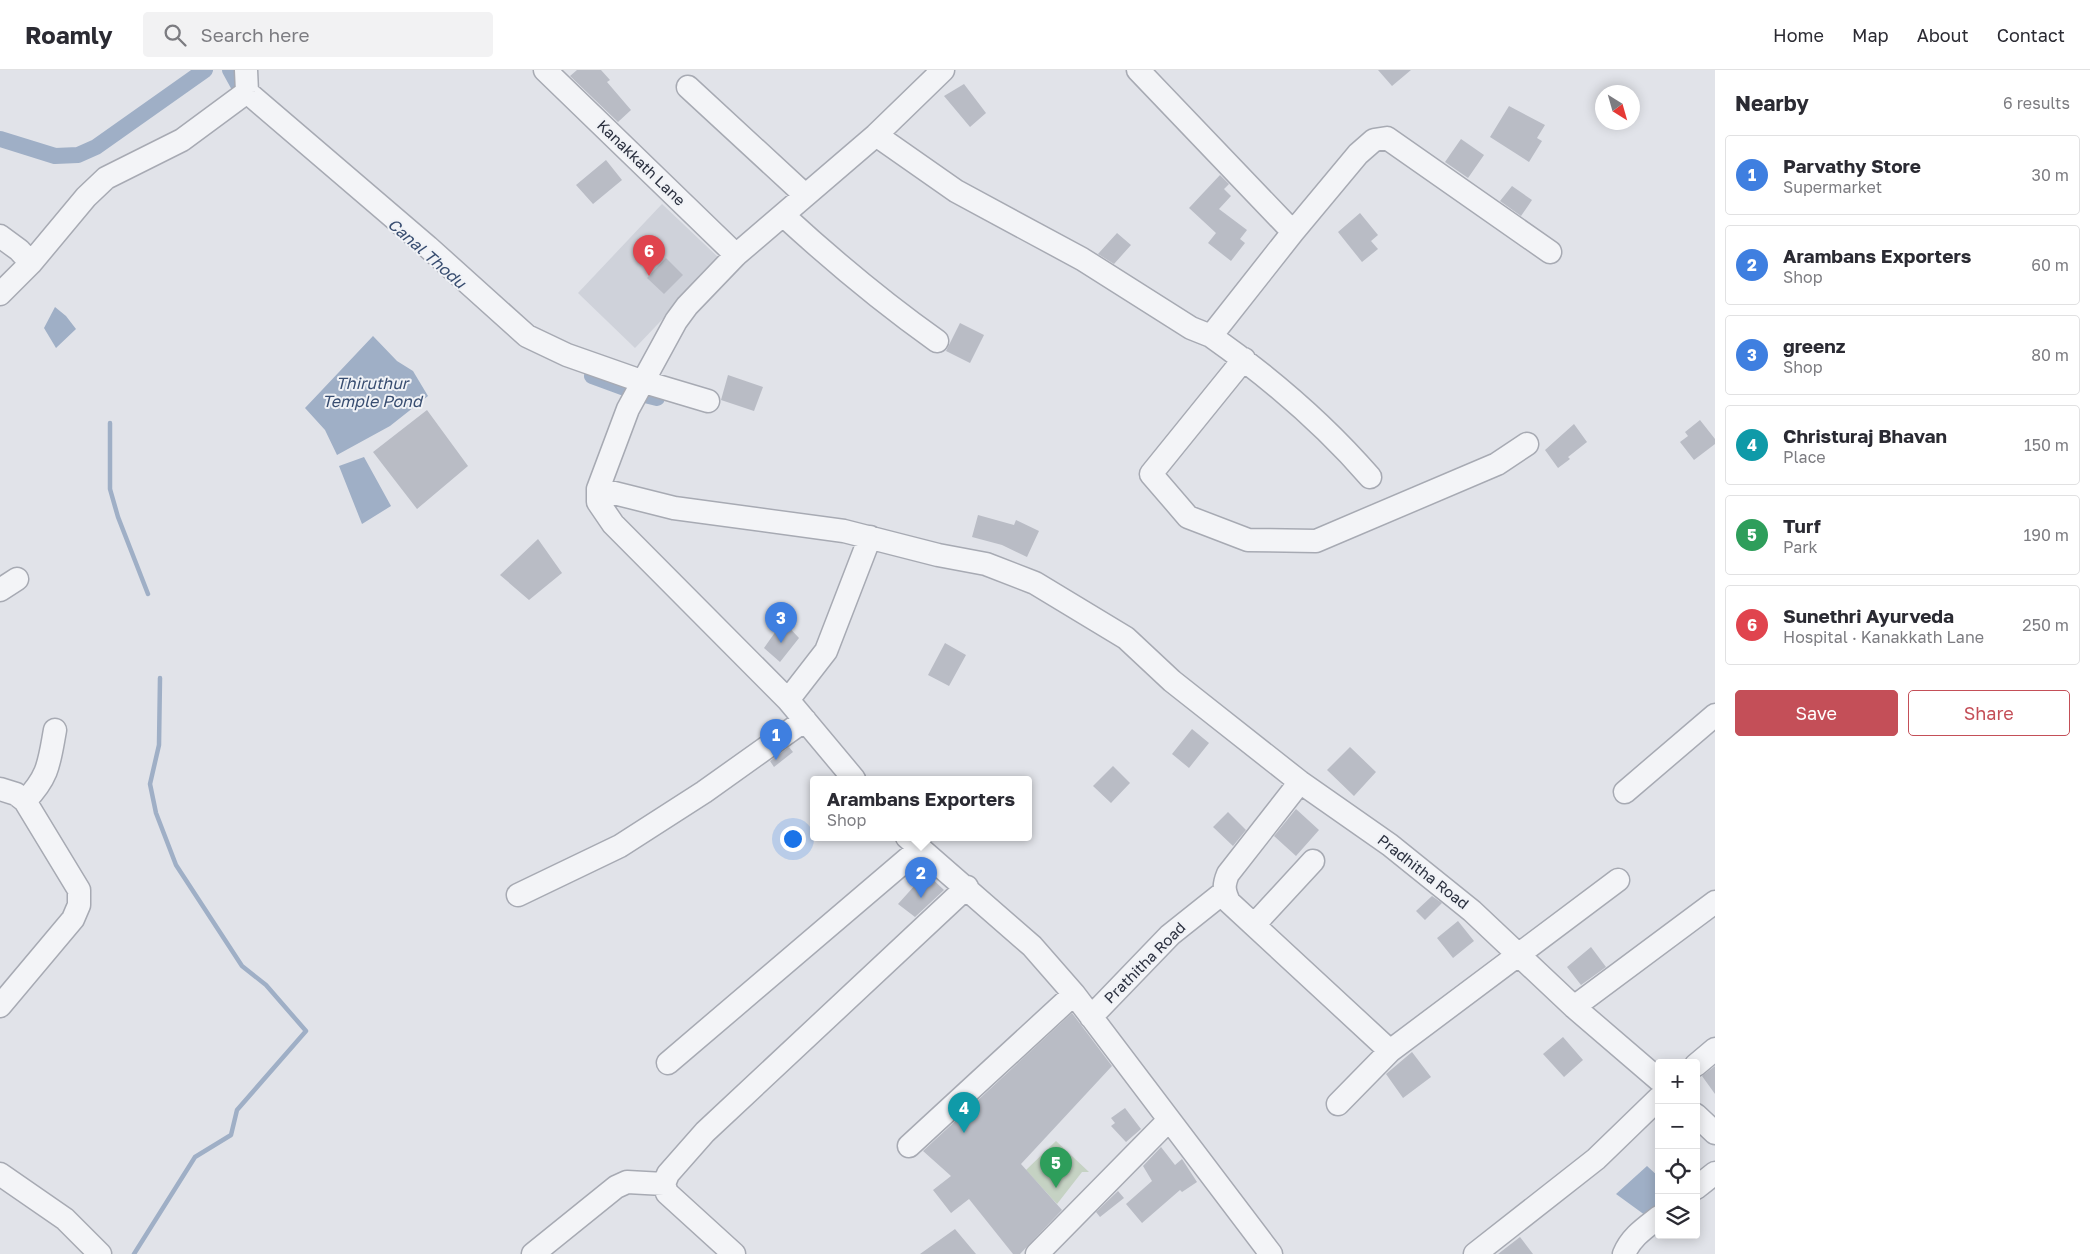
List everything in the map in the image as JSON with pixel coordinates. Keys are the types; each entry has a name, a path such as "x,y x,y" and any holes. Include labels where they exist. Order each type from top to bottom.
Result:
{"street":[{"path":"246,70 247,92 428,247 527,336 567,355 708,401"},
{"name":"Kanakkath Lane","path":"546,70 736,255"},
{"path":"852,776 788,700 617,529 598,502 598,489 615,442 642,381 681,314 736,255 876,135 943,70"},
{"path":"1138,70 1293,232"},
{"path":"688,87 805,196"},
{"path":"0,294 31,263 86,197 106,178 182,140 247,92"},
{"path":"876,135 956,190 1082,259 1191,328 1211,336 1244,359 1341,444 1370,477"},
{"path":"1211,336 1293,232 1358,154 1374,140 1387,138 1550,252"},
{"path":"783,215 863,286 937,340"},
{"path":"0,236 19,250 31,263"},
{"path":"1244,359 1150,474 1188,517 1248,540 1316,541 1496,464 1527,444"},
{"name":"Pradhitha Road","path":"598,489 674,508 844,531 938,555 986,564 1035,583 1126,638 1172,682 1300,782 1390,844 1472,911 1574,1007 1655,1077"},
{"path":"788,700 826,651 870,537"},
{"path":"1625,792 1715,715"},
{"path":"518,895 620,846 704,792 805,720"},
{"path":"25,801 41,785 47,770 55,730"},
{"path":"1300,782 1228,874 1224,892 1229,902 1390,1051"},
{"path":"0,789 16,794 25,801 79,890 79,905 73,919 0,1006"},
{"path":"668,1063 913,843 967,887 1032,946 1074,994 1270,1254"},
{"path":"1254,925 1313,861"},
{"path":"1338,1104 1390,1051 1520,956 1618,880"},
{"path":"734,1254 667,1193 664,1184 668,1174 705,1132 967,887"},
{"name":"Prathitha Road","path":"1091,1017 1170,935 1224,892"},
{"path":"1574,1007 1715,902"},
{"path":"909,1146 1074,994"},
{"path":"1700,1062 1715,1049"},
{"path":"1475,1254 1596,1159 1655,1102"},
{"path":"1700,1119 1715,1133"},
{"path":"1037,1254 1168,1121"},
{"path":"1700,1185 1715,1173"},
{"path":"0,1174 65,1219 100,1254"},
{"path":"532,1254 616,1187 627,1182 664,1184"},
{"path":"1624,1254 1628,1244 1655,1220"}],"shaded area":[{"path":"662,204 720,259 635,348 578,293"}],"green space":[{"path":"1056,1141 1089,1172 1082,1172 1057,1204 1026,1170"}],"water":[{"path":"55,307 66,316 76,329 56,348 44,328"},
{"name":"Thiruthur Temple Pond","path":"373,336 397,361 413,371 428,396 390,426 337,455 325,430 305,408"},
{"path":"364,457 391,506 362,524 339,466"},
{"path":"1647,1166 1655,1173 1655,1214 1649,1218 1616,1194"}],"building":[{"path":"577,70 601,70 610,80 607,82 631,110 618,122 570,76"},
{"path":"1378,70 1411,70 1392,86"},
{"path":"964,84 986,113 970,127 944,96"},
{"path":"1509,106 1545,125 1537,138 1542,141 1529,162 1490,137"},
{"path":"1461,139 1484,155 1468,178 1445,162"},
{"path":"606,160 622,180 593,204 576,185"},
{"path":"1220,175 1229,184 1224,189 1231,196 1219,209 1247,230 1240,239 1245,243 1231,261 1208,243 1216,233 1189,208"},
{"path":"1512,186 1532,200 1521,216 1500,201"},
{"path":"1360,213 1378,235 1371,241 1378,249 1362,262 1338,232"},
{"path":"1117,233 1131,245 1114,264 1098,254"},
{"path":"666,258 683,275 664,294 647,278"},
{"path":"960,323 984,335 970,363 946,351"},
{"path":"728,375 763,387 754,411 721,400"},
{"path":"427,410 468,466 417,509 373,452"},
{"path":"1700,420 1715,439 1715,444 1694,460 1680,442 1688,436 1685,432"},
{"path":"1574,424 1587,442 1568,457 1570,459 1558,468 1545,450"},
{"path":"978,515 1014,525 1016,520 1039,531 1027,557 1002,545 972,537"},
{"path":"538,539 562,573 529,600 500,575"},
{"path":"783,621 799,638 780,662 764,648"},
{"path":"945,643 966,655 949,686 928,675"},
{"path":"1192,729 1209,743 1189,768 1172,754"},
{"path":"789,747 793,752 774,767 770,761"},
{"path":"1350,747 1376,772 1354,796 1327,770"},
{"path":"1113,766 1130,783 1111,803 1093,786"},
{"path":"1296,809 1319,830 1296,856 1274,836"},
{"path":"1228,812 1246,830 1233,846 1213,827"},
{"path":"926,873 944,890 915,917 898,904"},
{"path":"1432,896 1442,903 1425,920 1416,911"},
{"path":"1458,921 1474,941 1453,958 1437,938"},
{"path":"1591,947 1606,967 1581,985 1567,967"},
{"path":"1072,1013 1112,1066 1021,1164 1062,1210 1020,1254 1013,1254 969,1199 951,1213 933,1190 951,1176 923,1151"},
{"path":"1563,1037 1583,1060 1564,1077 1543,1054"},
{"path":"1412,1052 1431,1077 1403,1098 1386,1074"},
{"path":"1715,1066 1715,1094 1702,1076"},
{"path":"1125,1108 1141,1129 1126,1142 1111,1126 1115,1123 1111,1118"},
{"path":"1161,1147 1175,1165 1182,1159 1197,1182 1182,1192 1180,1190 1142,1223 1126,1204 1152,1181 1143,1166"},
{"path":"1118,1191 1124,1198 1100,1217 1096,1212"},
{"path":"955,1229 976,1254 920,1254"},
{"path":"1520,1237 1533,1254 1498,1254"}],"waterway":[{"name":"Canal Thodu","path":"0,139 55,156 78,155 96,147 205,70"},
{"name":"Canal Thodu","path":"230,70 241,90"},
{"name":"Canal Thodu","path":"592,376 622,387"},
{"name":"Canal Thodu","path":"645,395 657,398"},
{"path":"110,423 110,489 118,517 148,594"},
{"path":"134,1254 195,1157 231,1135 237,1110 306,1031 266,985 242,966 176,865 156,813 150,784 159,745 160,678"}],"place":[{"name":"Sunethri Ayurveda","path":"649,276"},
{"name":"greenz","path":"781,643"},
{"name":"Parvathy Store","path":"776,760"},
{"name":"Arambans Exporters","path":"921,898"},
{"name":"Christuraj Bhavan","path":"964,1133"},
{"name":"Turf","path":"1056,1188"}]}
